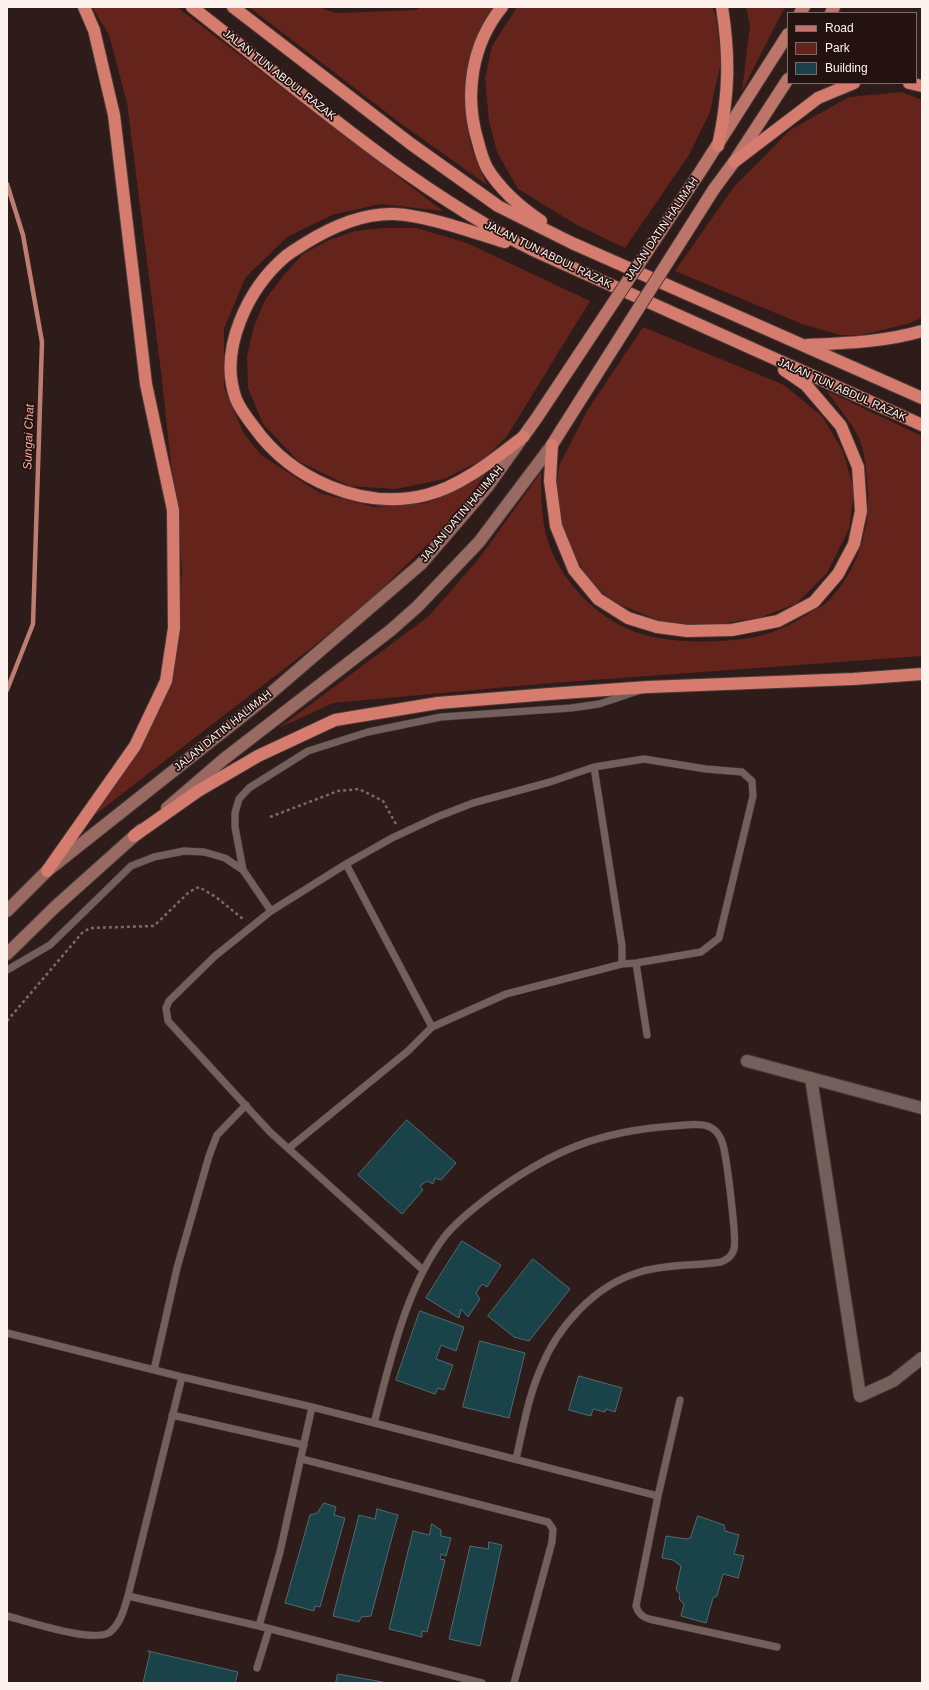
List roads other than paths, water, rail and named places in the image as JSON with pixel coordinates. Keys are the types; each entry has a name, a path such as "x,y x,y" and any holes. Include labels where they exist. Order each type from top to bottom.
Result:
{"highway":[{"path":"47,871 135,746 166,681 174,628 173,510 146,384 114,115 94,30 84,7"},
{"name":"JALAN TUN ABDUL RAZAK","path":"192,7 393,164 459,210 533,250 765,356 922,425"},
{"name":"JALAN TUN ABDUL RAZAK","path":"232,7 411,144 498,206 572,243 727,313 804,345 922,398"},
{"path":"502,7 487,32 478,53 472,73 470,98 472,122 487,167 502,188 530,214 572,243"},
{"path":"718,146 724,120 728,78 726,30 722,7"},
{"path":"734,162 818,98 852,84"},
{"path":"524,437 454,485 426,495 394,500 361,497 328,485 294,468 266,444 236,400 232,383 232,355 237,330 250,300 269,274 286,256 335,227 369,215 395,214 422,218 533,250"},
{"path":"804,345 861,343 922,332"},
{"path":"552,445 550,481 556,526 574,570 598,599 628,618 657,627 687,631 732,630 778,621 814,602 838,574 854,544 861,511 858,467 841,426 806,385 765,356"},
{"path":"134,836 198,791 258,756 335,720 438,703 648,687 853,679 922,674"}],"main road":[{"name":"JALAN DATIN HALIMAH","path":"7,911 47,871 264,699 421,564 484,491 524,437 718,146 787,36"},
{"name":"JALAN DATIN HALIMAH","path":"7,954 55,907 224,758 391,630 418,606 479,542 552,445 714,188 734,162 787,81"}],"street":[{"path":"747,1061 922,1108"},
{"path":"811,1078 860,1396 894,1381 922,1358"}],"lane":[{"path":"243,870 235,827 235,813 238,799 249,788 308,751 368,732 440,717 578,707 623,697 648,687"},
{"path":"289,1148 408,1051 432,1027 506,994 622,964 702,952 719,938 753,796 752,781 742,772 706,769 644,759 594,767 550,782 473,803 437,816 400,834 346,864 271,911 210,961 169,1001 166,1008 168,1021 270,1132 423,1270"},
{"path":"594,767 622,946 622,964"},
{"path":"7,970 50,945 131,866 154,856 184,851 204,852 225,858 243,870 271,911"},
{"path":"346,864 432,1027"},
{"path":"636,963 647,1035"},
{"path":"154,1370 177,1268 209,1156 217,1135 246,1105"},
{"path":"374,1423 406,1314 423,1270 447,1234 474,1208 528,1171 568,1149 626,1130 702,1125 714,1128 718,1133 724,1149 735,1239 732,1254 728,1259 722,1262 654,1269 640,1272 616,1282 591,1298 555,1342 540,1370 516,1459"},
{"path":"7,1333 182,1377 312,1407 658,1496"},
{"path":"7,1616 69,1632 91,1636 101,1636 110,1632 117,1623 128,1596 182,1377"},
{"path":"680,1400 658,1496 636,1606 640,1614 649,1619 777,1647"},
{"path":"259,1626 280,1552 302,1459 312,1407"},
{"path":"172,1415 304,1445"},
{"path":"302,1459 548,1522 553,1529 552,1542 514,1683"},
{"path":"128,1596 259,1626 482,1683"},
{"path":"257,1668 269,1629"}],"waterway":[{"name":"Sungai Chat","path":"7,184 23,235 42,342 33,624 7,690"}]}
